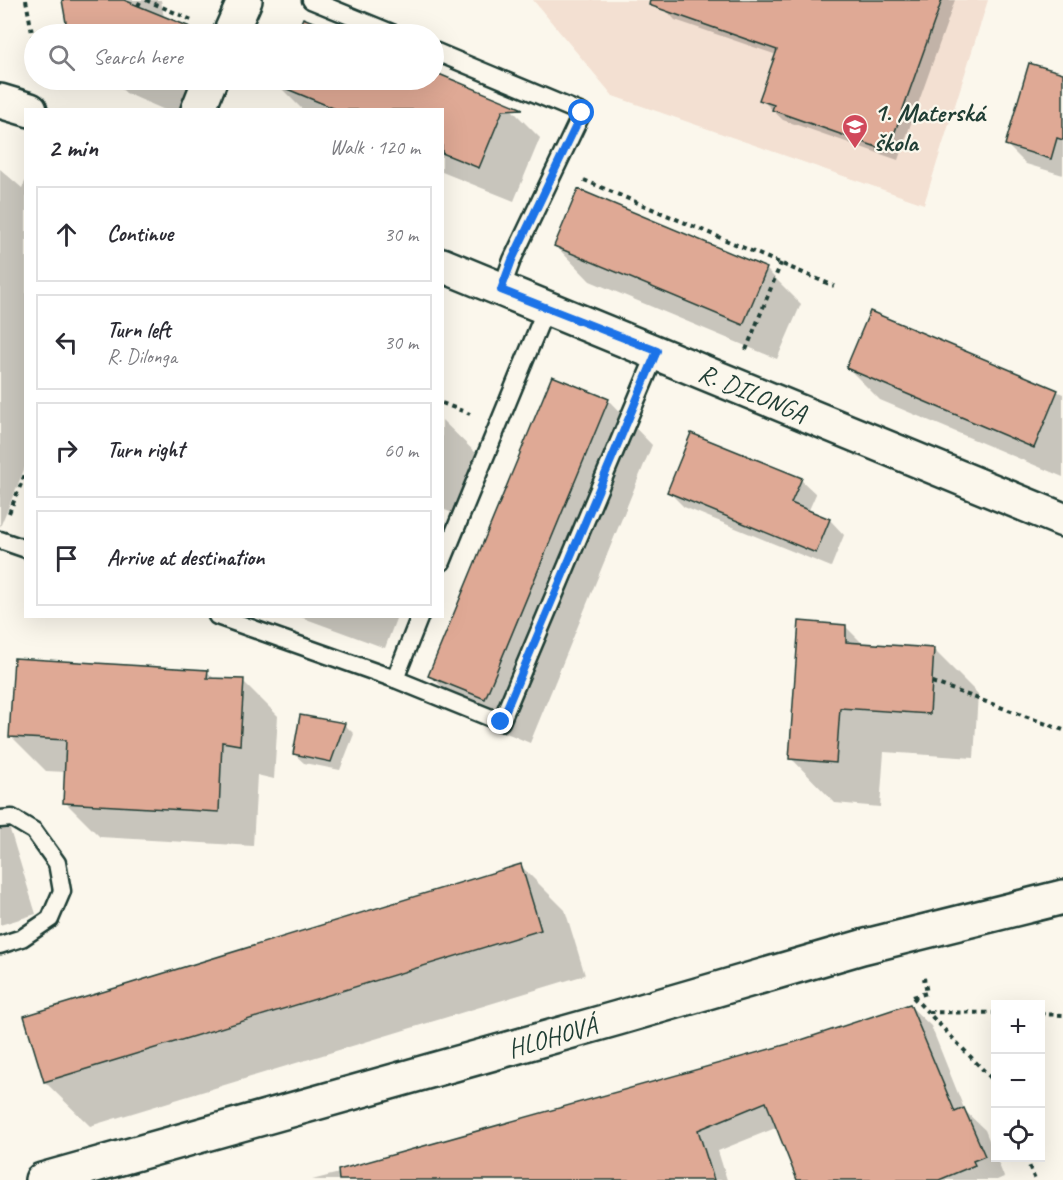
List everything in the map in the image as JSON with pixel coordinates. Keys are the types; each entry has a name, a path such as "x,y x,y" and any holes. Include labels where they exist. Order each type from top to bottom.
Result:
{"main road":[{"path":"234,24 245,0"},
{"path":"199,108 206,90"},
{"path":"0,101 24,108"},
{"name":"R. DILONGA","path":"444,266 657,351 1063,520"},
{"name":"HLOHOVÁ","path":"42,1180 618,1018 862,946 1063,897"}],"lane":[{"path":"311,0 370,24"},
{"path":"444,55 582,113 512,260 501,290"},
{"path":"444,557 547,306"},
{"path":"223,618 395,679 501,722 657,351"},
{"path":"0,540 24,548"},
{"path":"395,679 419,618"},
{"path":"0,819 12,818 34,831 57,863 62,891 50,919 22,938 0,945"}],"path":[{"path":"26,0 30,24"},
{"path":"138,6 141,0"},
{"path":"146,0 197,22"},
{"path":"555,168 834,286"},
{"path":"744,354 781,263"},
{"path":"9,514 24,477"},
{"path":"932,681 1063,730"},
{"path":"924,978 927,993 913,997 991,1078"},
{"path":"928,1012 991,1013"},
{"path":"1045,1014 1063,1015"},
{"path":"1028,1162 1035,1180"}],"shaded area":[{"name":"1. Materská škola","path":"533,0 988,0 924,204 613,96"}],"building":[{"path":"62,0 124,0 183,24 66,24"},
{"path":"650,0 942,0 888,151 772,110 774,105 759,100 777,50 649,5"},
{"path":"303,18 318,24 300,24"},
{"path":"1029,63 1063,73 1063,140 1057,138 1051,159 1005,145"},
{"path":"444,76 523,109 503,110 479,168 444,154 444,108 333,108 290,90 444,90"},
{"path":"578,189 767,268 743,325 554,246"},
{"path":"870,311 1058,390 1034,448 846,368"},
{"path":"552,376 609,399 485,699 428,676"},
{"path":"691,433 802,478 791,503 830,519 816,553 667,492"},
{"path":"799,621 846,625 846,642 934,648 930,714 840,708 836,763 789,759"},
{"path":"14,658 208,670 207,678 244,679 240,745 222,742 219,812 63,803 66,740 9,737"},
{"path":"300,715 345,723 331,762 293,754"},
{"path":"521,864 541,930 44,1082 24,1016"},
{"path":"910,1004 955,1112 964,1108 985,1156 973,1161 975,1165 939,1180 797,1180 766,1102 698,1130 714,1180 339,1180 338,1170 795,1042"}],"place":[{"name":"1. Materská škola","path":"855,150"}],"route":[{"path":"501,722 657,351 547,306 501,290 512,260 582,113"}]}
